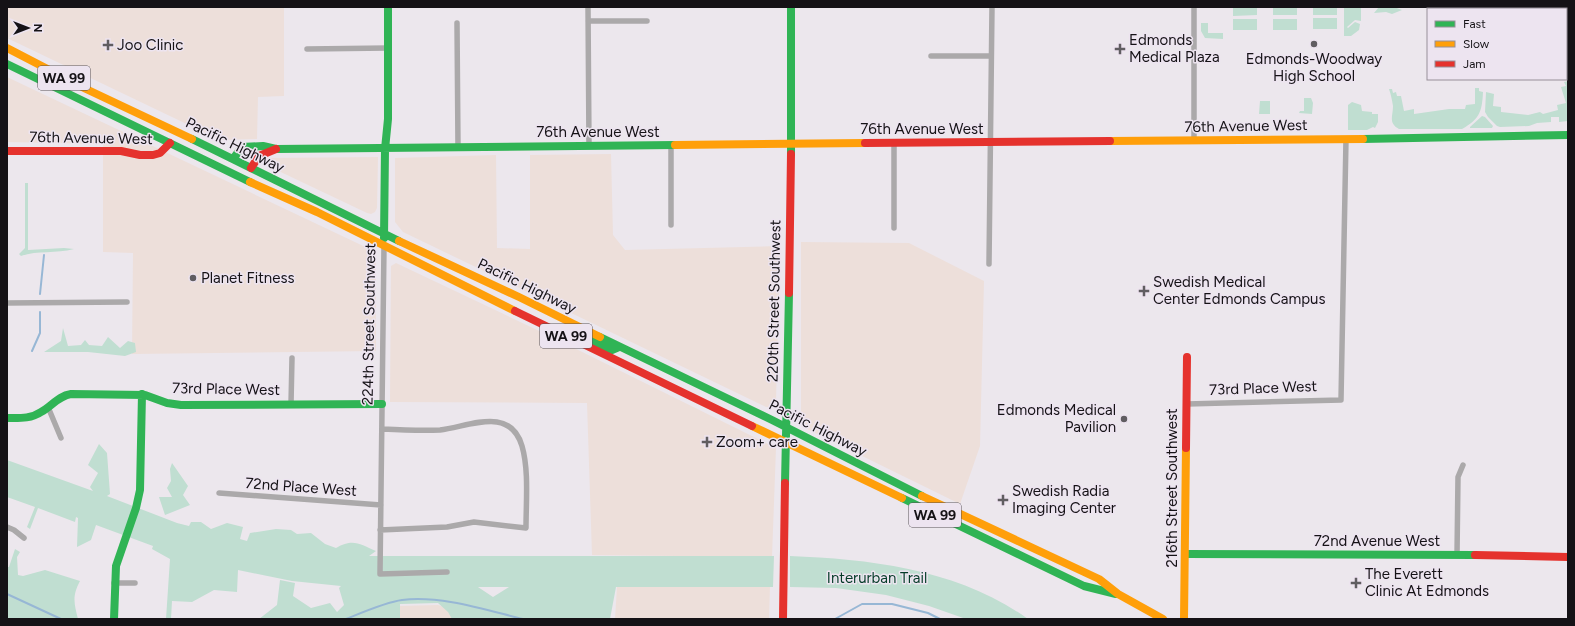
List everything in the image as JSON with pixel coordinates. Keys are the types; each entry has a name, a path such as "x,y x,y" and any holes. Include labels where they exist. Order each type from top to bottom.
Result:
{"main road":[{"name":"224th Street Southwest","path":"384,246 385,149 388,119 388,7"},
{"name":"220th Street Southwest","path":"783,619 791,144 790,7"},
{"name":"Pacific Highway","path":"7,48 86,89 233,159 384,234 519,297 890,480 1099,579 1118,594 1163,619"},
{"name":"Pacific Highway","path":"7,64 262,188 311,210 460,285 1089,589 1118,594"},
{"name":"76th Avenue West","path":"233,159 242,147 263,146 276,149 385,149 1451,138 1568,135"},
{"name":"76th Avenue West","path":"7,151 108,150 140,155 157,155 164,151 170,143"},
{"path":"385,160 404,148"},
{"path":"251,168 263,154 276,149"},
{"path":"562,334 574,333 612,350 619,347"},
{"name":"216th Street Southwest","path":"1184,619 1186,554 1187,356"},
{"name":"73rd Place West","path":"7,418 33,417 61,396 67,394 142,394 176,404 382,404"},
{"path":"114,619 114,583 116,566 139,495 142,394"},
{"name":"72nd Avenue West","path":"1186,554 1568,557"}],"street":[{"path":"588,7 588,146"},
{"path":"989,264 992,7"},
{"path":"1194,7 1194,141"},
{"path":"588,21 647,21"},
{"path":"457,23 458,148"},
{"path":"307,49 388,48"},
{"path":"931,56 991,56"},
{"name":"73rd Place West","path":"1187,404 1341,400 1346,139"},
{"path":"894,143 894,228"},
{"path":"671,146 671,225"},
{"name":"224th Street Southwest","path":"384,246 380,574 447,572"},
{"path":"7,303 127,302"},
{"path":"291,404 292,358"},
{"path":"48,407 62,438"},
{"path":"380,530 447,527 474,522 526,528 525,466 522,445 515,432 504,424 490,421 478,422 448,429 382,429"},
{"path":"1457,555 1458,477 1463,465"},
{"name":"72nd Place West","path":"219,492 381,505"},
{"path":"7,527 14,530 24,538"},
{"path":"114,583 135,583"}],"shaded area":[{"path":"7,7 284,7 284,96 258,97 257,139 220,140 7,38"},
{"path":"7,77 376,252 376,351 132,354 133,253 103,252 103,144 7,142"},
{"path":"611,154 613,235 625,250 780,246 776,401 771,407 766,407 403,232 395,222 395,158 496,155 497,248 530,249 530,155"},
{"path":"378,157 377,208 375,212 371,214 266,165 264,162 268,158"},
{"path":"801,242 909,243 984,281 980,446 960,504 801,426"},
{"path":"396,263 552,337 776,448 772,557 592,555 587,403 390,402 391,266"},
{"path":"770,586 769,619 615,619 617,587"},
{"path":"438,605 464,613 464,619 382,619 399,606"}],"green space":[{"path":"1233,7 1257,7 1257,15 1233,16"},
{"path":"1273,7 1297,7 1297,15 1273,15"},
{"path":"1313,7 1337,7 1337,15 1313,15"},
{"path":"1344,7 1361,7 1361,21 1355,20 1347,27 1348,28 1355,22 1360,24 1359,30 1351,36 1344,36"},
{"path":"1379,7 1394,7 1402,10 1392,14 1386,12 1374,13"},
{"path":"1313,18 1337,18 1337,29 1313,29"},
{"path":"1233,19 1257,19 1257,30 1233,30"},
{"path":"1273,19 1297,19 1297,30 1273,30"},
{"path":"1201,23 1208,23 1208,33 1223,33 1223,39 1205,38 1201,31"},
{"path":"1568,81 1568,121 1559,122 1559,117 1551,117 1551,122 1537,123 1529,126 1500,127 1488,117 1485,112 1486,92 1494,94 1493,106 1501,107 1501,112 1528,115 1540,112 1543,114 1558,110 1557,105 1566,103 1561,87 1566,86 1564,82"},
{"path":"1475,88 1479,88 1479,91 1483,92 1481,109 1473,122 1462,129 1399,129 1392,122 1393,106 1389,89 1392,89 1393,93 1396,92 1397,96 1401,96 1404,111 1414,109 1414,114 1449,109 1465,109 1466,105 1475,104"},
{"path":"1304,98 1311,98 1313,103 1312,114 1299,113 1300,111 1304,111"},
{"path":"1260,101 1270,101 1270,114 1259,114"},
{"path":"1352,102 1361,105 1362,111 1378,114 1378,122 1375,128 1373,127 1367,130 1348,130 1348,105"},
{"path":"1482,116 1485,117 1493,126 1492,128 1470,128 1470,127"},
{"path":"25,183 28,183 28,250 64,248 74,249 34,253 21,256 19,254 25,248"},
{"path":"63,328 68,346 81,345 85,340 89,345 102,346 108,337 120,348 128,341 135,343 136,352 125,356 88,352 44,352 61,341"},
{"path":"99,444 107,453 110,494 107,496 177,523 189,526 191,522 201,522 211,529 227,523 243,527 240,539 247,541 250,533 276,529 291,530 297,534 311,533 325,544 336,548 347,543 361,544 376,551 369,556 774,556 773,587 616,587 610,619 452,619 448,612 438,603 400,604 400,619 259,619 277,605 280,580 295,583 293,596 311,608 330,603 337,612 344,605 339,588 341,586 292,581 238,570 237,592 214,590 192,602 172,601 171,619 166,619 170,559 152,549 153,546 96,525 91,540 77,547 78,518 76,517 75,522 38,508 30,529 27,527 35,507 7,497 7,460 93,491 90,487 98,473 88,465","holes":["478,587 509,587 493,597"]},
{"path":"172,463 188,486 183,495 190,505 165,515 159,497 172,497 167,488 171,481 170,469"},
{"path":"15,549 20,552 17,557 18,575 23,576 45,570 80,581 74,600 78,619 7,619 7,567 9,567"},
{"name":"Interurban Trail","path":"790,556 852,560 914,570 944,578 974,589 1002,602 1028,619 966,619 929,606 886,595 836,588 790,587"}],"waterway":[{"path":"40,294 44,255"},
{"path":"32,351 40,333 40,312"},
{"path":"7,594 61,619"},
{"path":"346,619 389,603 417,599 447,601 463,604 523,619"},
{"path":"835,619 862,604 892,604 928,613 940,619"}],"traffic: fast":[{"path":"384,238 385,149 388,119 388,7"},
{"path":"791,7 791,154"},
{"path":"7,64 250,182"},
{"path":"1363,139 1568,135"},
{"path":"192,139 399,241"},
{"path":"276,149 675,145"},
{"path":"233,159 242,147 263,146 276,149"},
{"path":"785,483 789,293"},
{"path":"562,334 574,333 612,350 619,347"},
{"path":"600,337 772,420 922,496"},
{"path":"7,418 25,418 33,416 45,410 62,397 71,394 145,395 167,403 181,405 382,404"},
{"path":"114,619 116,566 136,508 140,490 142,394"},
{"path":"902,498 1084,586 1116,594"},
{"path":"1186,554 1475,555"}],"traffic: slow":[{"path":"7,48 86,89 192,139"},
{"path":"1110,141 1363,139"},
{"path":"675,145 865,143"},
{"path":"250,182 317,212 515,311"},
{"path":"399,241 600,337"},
{"path":"752,426 902,498"},
{"path":"1184,619 1186,448"},
{"path":"922,496 1099,579 1118,594 1163,619"}],"traffic: jam":[{"path":"865,143 1110,141"},
{"path":"7,151 121,151 140,155 153,155 160,153 170,143"},
{"path":"251,168 259,156 276,149"},
{"path":"789,293 791,154"},
{"path":"515,311 752,426"},
{"path":"1186,448 1187,357"},
{"path":"783,619 785,483"},
{"path":"1475,555 1568,557"}],"place":[{"name":"Edmonds-Woodway High School","path":"1314,44"},
{"name":"Joo Clinic","path":"108,45"},
{"name":"Edmonds Medical Plaza","path":"1120,49"},
{"name":"Planet Fitness","path":"193,278"},
{"name":"Swedish Medical Center Edmonds Campus","path":"1144,291"},
{"name":"Edmonds Medical Pavilion","path":"1124,419"},
{"name":"Zoom+ care","path":"707,442"},
{"name":"Swedish Radia Imaging Center","path":"1003,500"},
{"name":"The Everett Clinic At Edmonds","path":"1356,583"}]}
